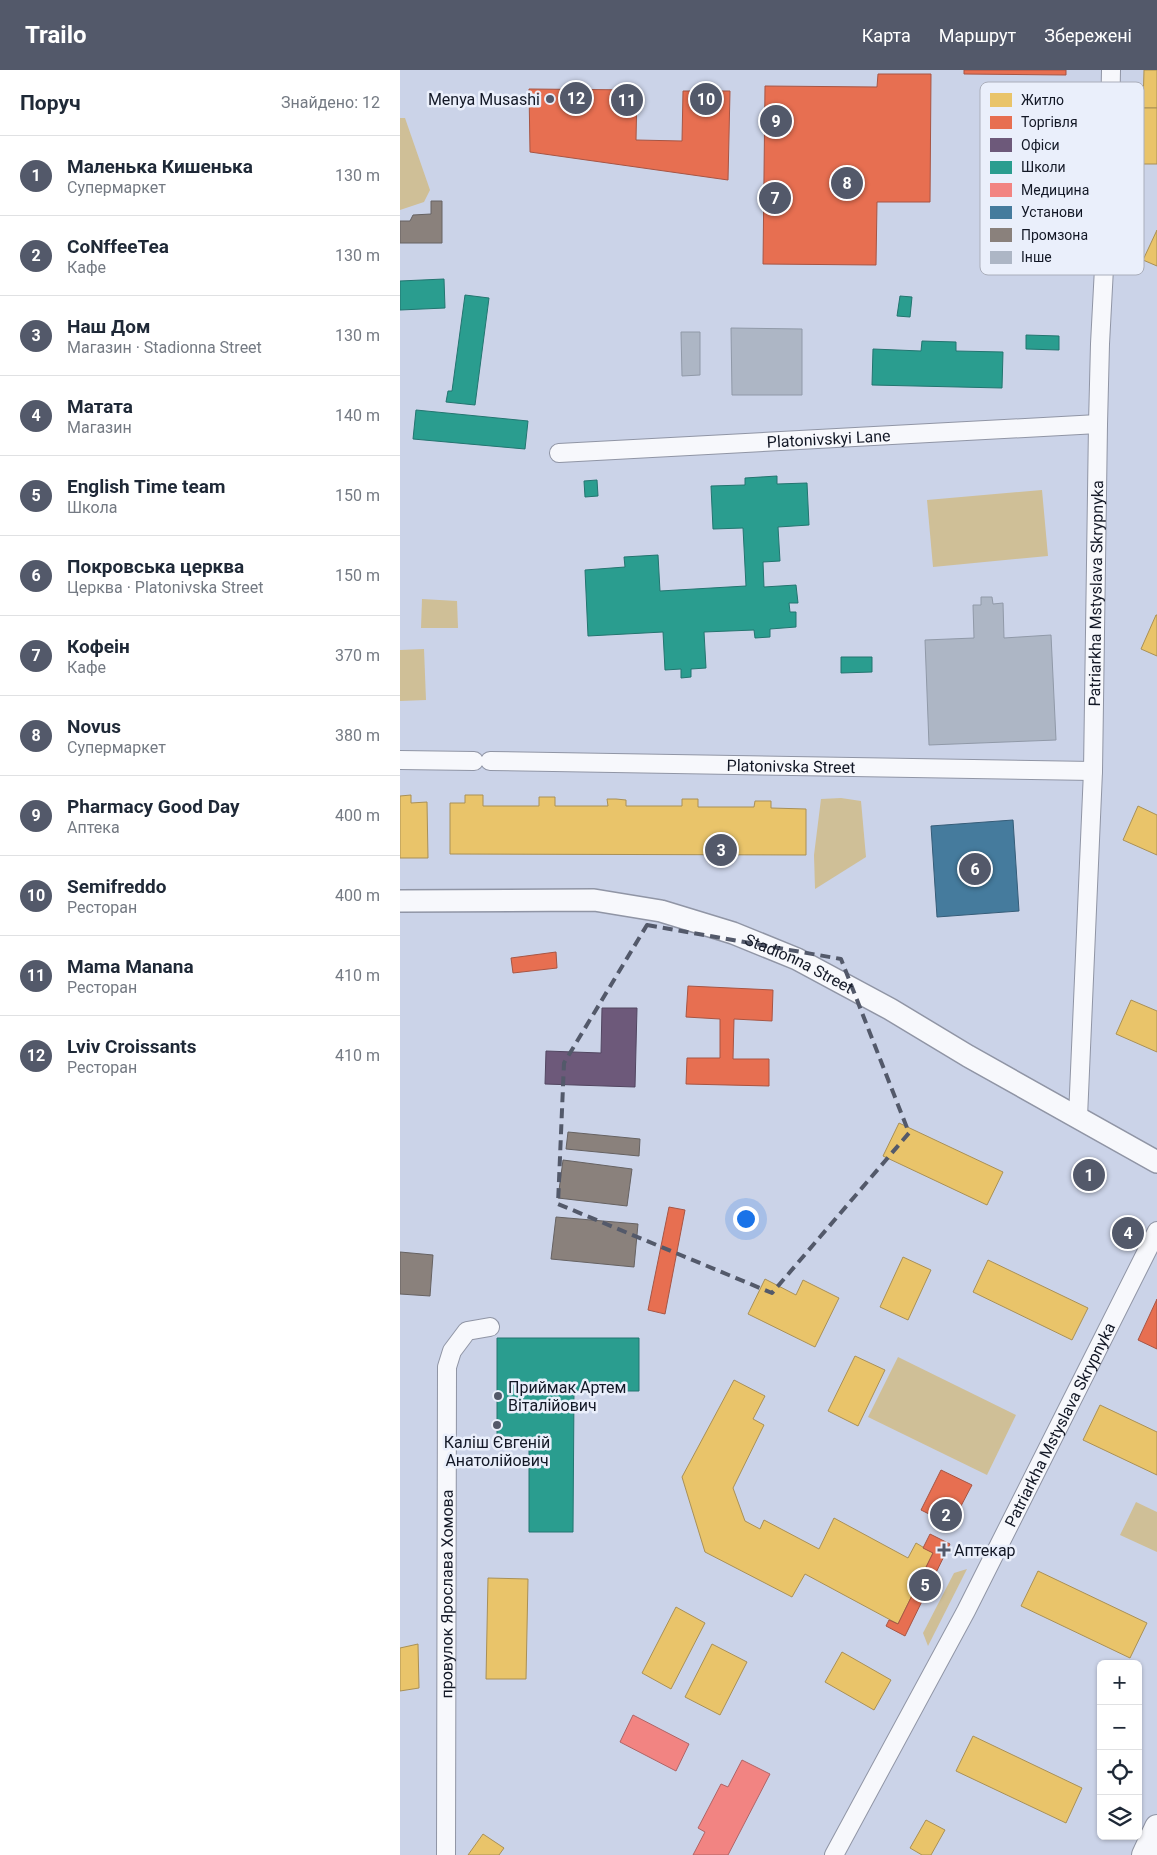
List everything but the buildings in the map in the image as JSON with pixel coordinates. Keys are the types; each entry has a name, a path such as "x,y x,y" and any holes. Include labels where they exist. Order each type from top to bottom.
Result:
{"main road":[{"path":"1144,1855 1157,1827"}],"street":[{"name":"Patriarkha Mstyslava Skrypnyka","path":"1078,1117 1094,771 1098,424 1104,275"},
{"name":"Platonivskyi Lane","path":"559,453 1098,424"},
{"name":"Platonivska Street","path":"400,760 1094,771"},
{"name":"Stadionna Street","path":"400,902 594,900 661,911 718,928 798,959 1157,1162"},
{"name":"Patriarkha Mstyslava Skrypnyka","path":"834,1855 966,1610 1157,1231"},
{"name":"провулок Ярослава Хомова","path":"446,1855 447,1367 452,1350 467,1332 490,1327"}],"highlighted area":[{"path":"647,925 841,959 909,1133 772,1293 558,1204 564,1063"}],"shaded area":[{"path":"400,118 405,118 430,190 424,202 400,210"},
{"path":"1042,490 1048,556 933,567 927,500"},
{"path":"422,599 457,601 458,628 421,628"},
{"path":"424,649 426,700 400,701 400,650"},
{"path":"841,798 861,801 866,857 815,889 814,855 821,799"},
{"path":"898,1357 1016,1415 987,1475 868,1417"},
{"path":"1136,1502 1157,1512 1157,1552 1120,1535"},
{"path":"967,1569 928,1646 923,1633 954,1573"}],"place":[{"name":"Lviv Croissants","path":"576,98"},
{"name":"Menya Musashi","path":"550,99"},
{"name":"Semifreddo","path":"706,99"},
{"name":"Mama Manana","path":"627,100"},
{"name":"Pharmacy Good Day","path":"776,121"},
{"name":"Novus","path":"847,183"},
{"name":"Кофеiн","path":"775,198"},
{"name":"Наш Дом","path":"721,850"},
{"name":"Покровська церква","path":"975,869"},
{"name":"Маленька Кишенька","path":"1089,1175"},
{"name":"Матата","path":"1128,1233"},
{"name":"Приймак Артем Віталійович","path":"498,1396"},
{"name":"Каліш Євгеній Анатолійович","path":"497,1425"},
{"name":"CoNffeeTea","path":"946,1515"},
{"name":"Аптекар","path":"944,1550"},
{"name":"English Time team","path":"925,1585"}]}
